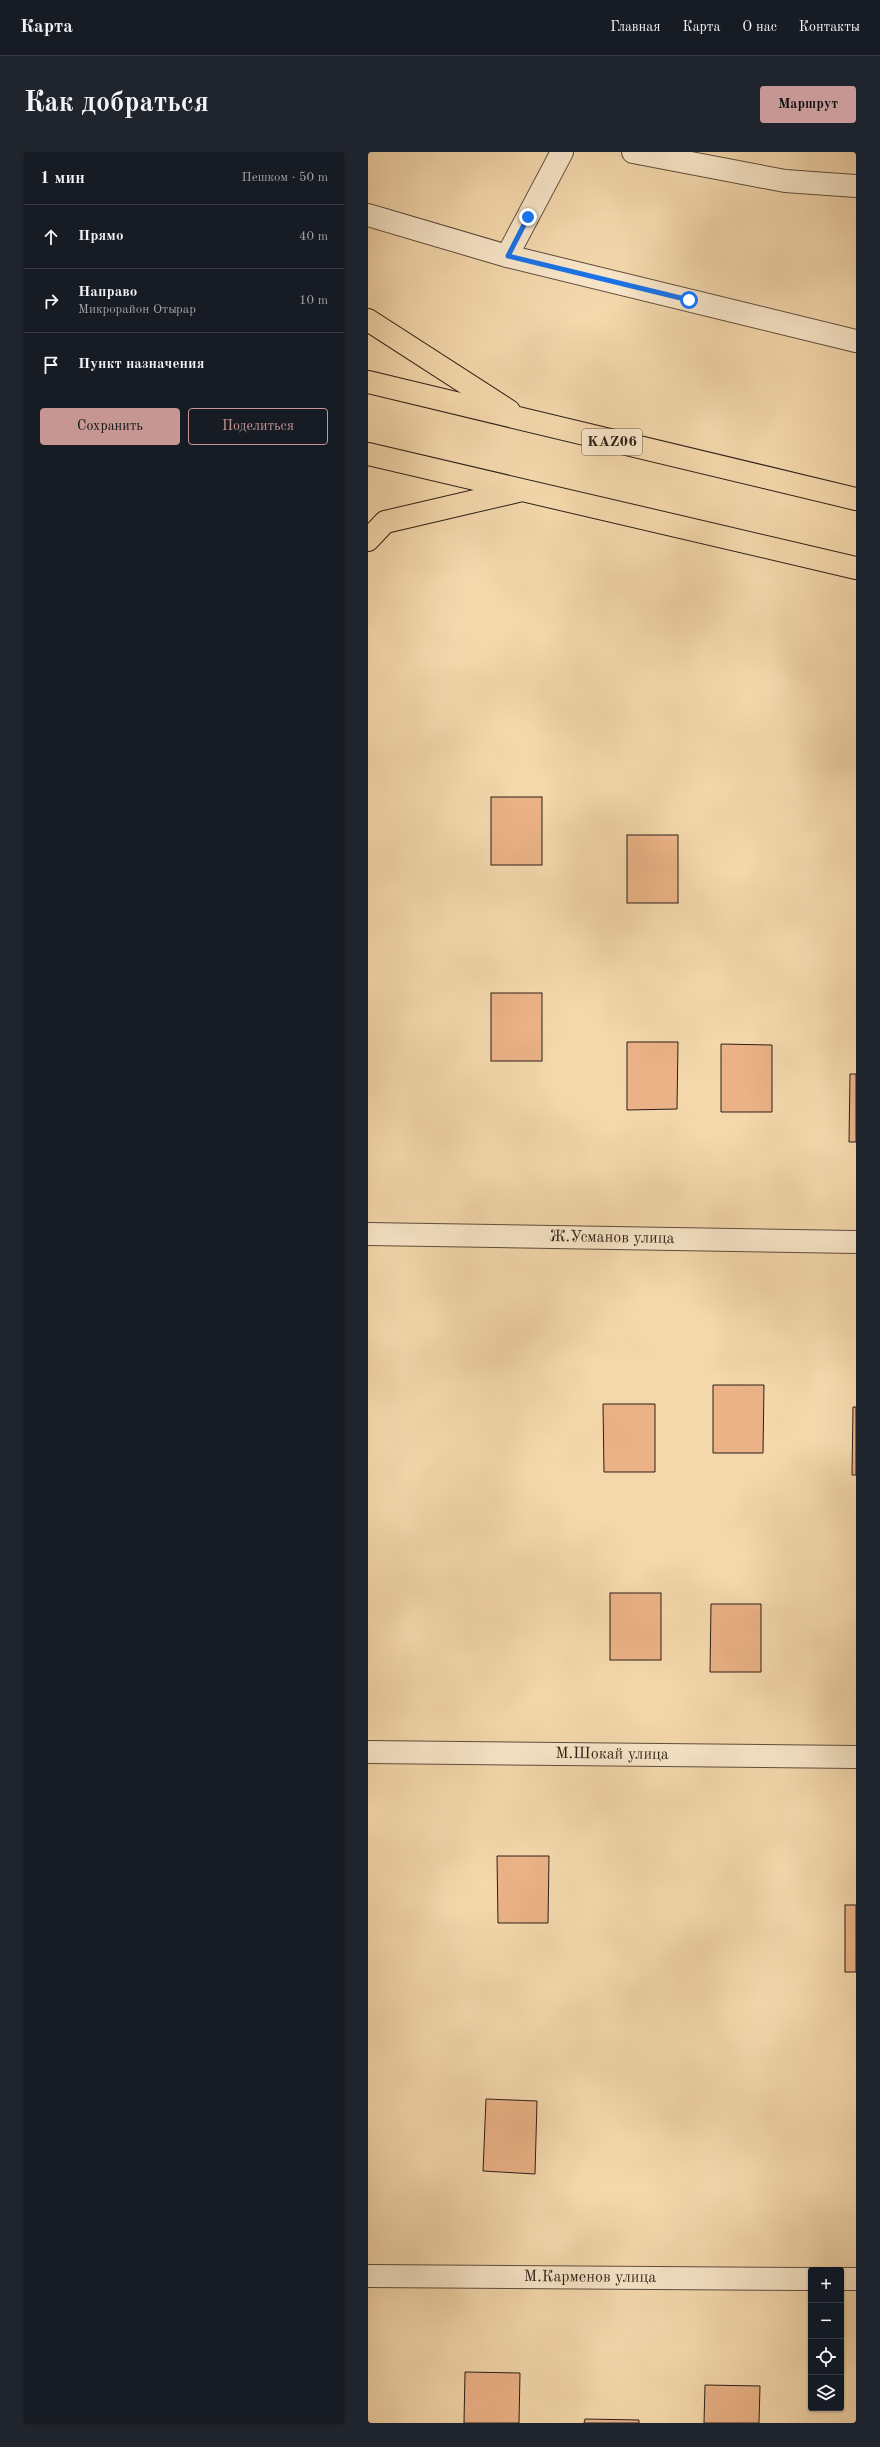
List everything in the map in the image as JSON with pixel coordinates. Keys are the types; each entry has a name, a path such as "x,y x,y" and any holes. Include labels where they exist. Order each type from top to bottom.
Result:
{"highway":[{"path":"368,320 525,421"},
{"name":"KАZ06","path":"368,382 525,421 856,499"},
{"path":"368,454 856,568"},
{"path":"368,540 385,522 521,490"}],"street":[{"path":"508,256 562,152"},
{"path":"633,152 785,181 856,186"},
{"path":"368,215 508,256 856,340"},
{"name":"Ж.Усманов улица","path":"368,1234 856,1242"},
{"name":"М.Шокай улица","path":"368,1752 856,1757"},
{"name":"М.Карменов улица","path":"368,2276 808,2279"},
{"path":"844,2279 856,2279"}],"building":[{"path":"491,797 542,797 542,865 491,865"},
{"path":"627,835 678,835 678,903 627,903"},
{"path":"491,993 542,993 542,1061 491,1061"},
{"path":"627,1042 678,1042 677,1109 627,1110"},
{"path":"721,1044 772,1045 772,1112 721,1112"},
{"path":"850,1074 856,1074 856,1142 849,1142"},
{"path":"713,1385 764,1385 763,1453 713,1453"},
{"path":"603,1404 655,1404 655,1472 604,1472"},
{"path":"853,1407 856,1407 856,1475 852,1475"},
{"path":"610,1593 661,1593 661,1660 610,1660"},
{"path":"711,1604 761,1604 761,1672 710,1672"},
{"path":"497,1856 549,1856 548,1923 498,1923"},
{"path":"845,1905 856,1905 856,1972 845,1972"},
{"path":"486,2099 537,2101 535,2174 483,2171"},
{"path":"465,2372 520,2373 519,2423 464,2423"},
{"path":"705,2385 760,2386 759,2423 704,2423"},
{"path":"585,2419 639,2420 639,2423 584,2423"}],"route":[{"path":"528,217 508,256 689,300"}]}
